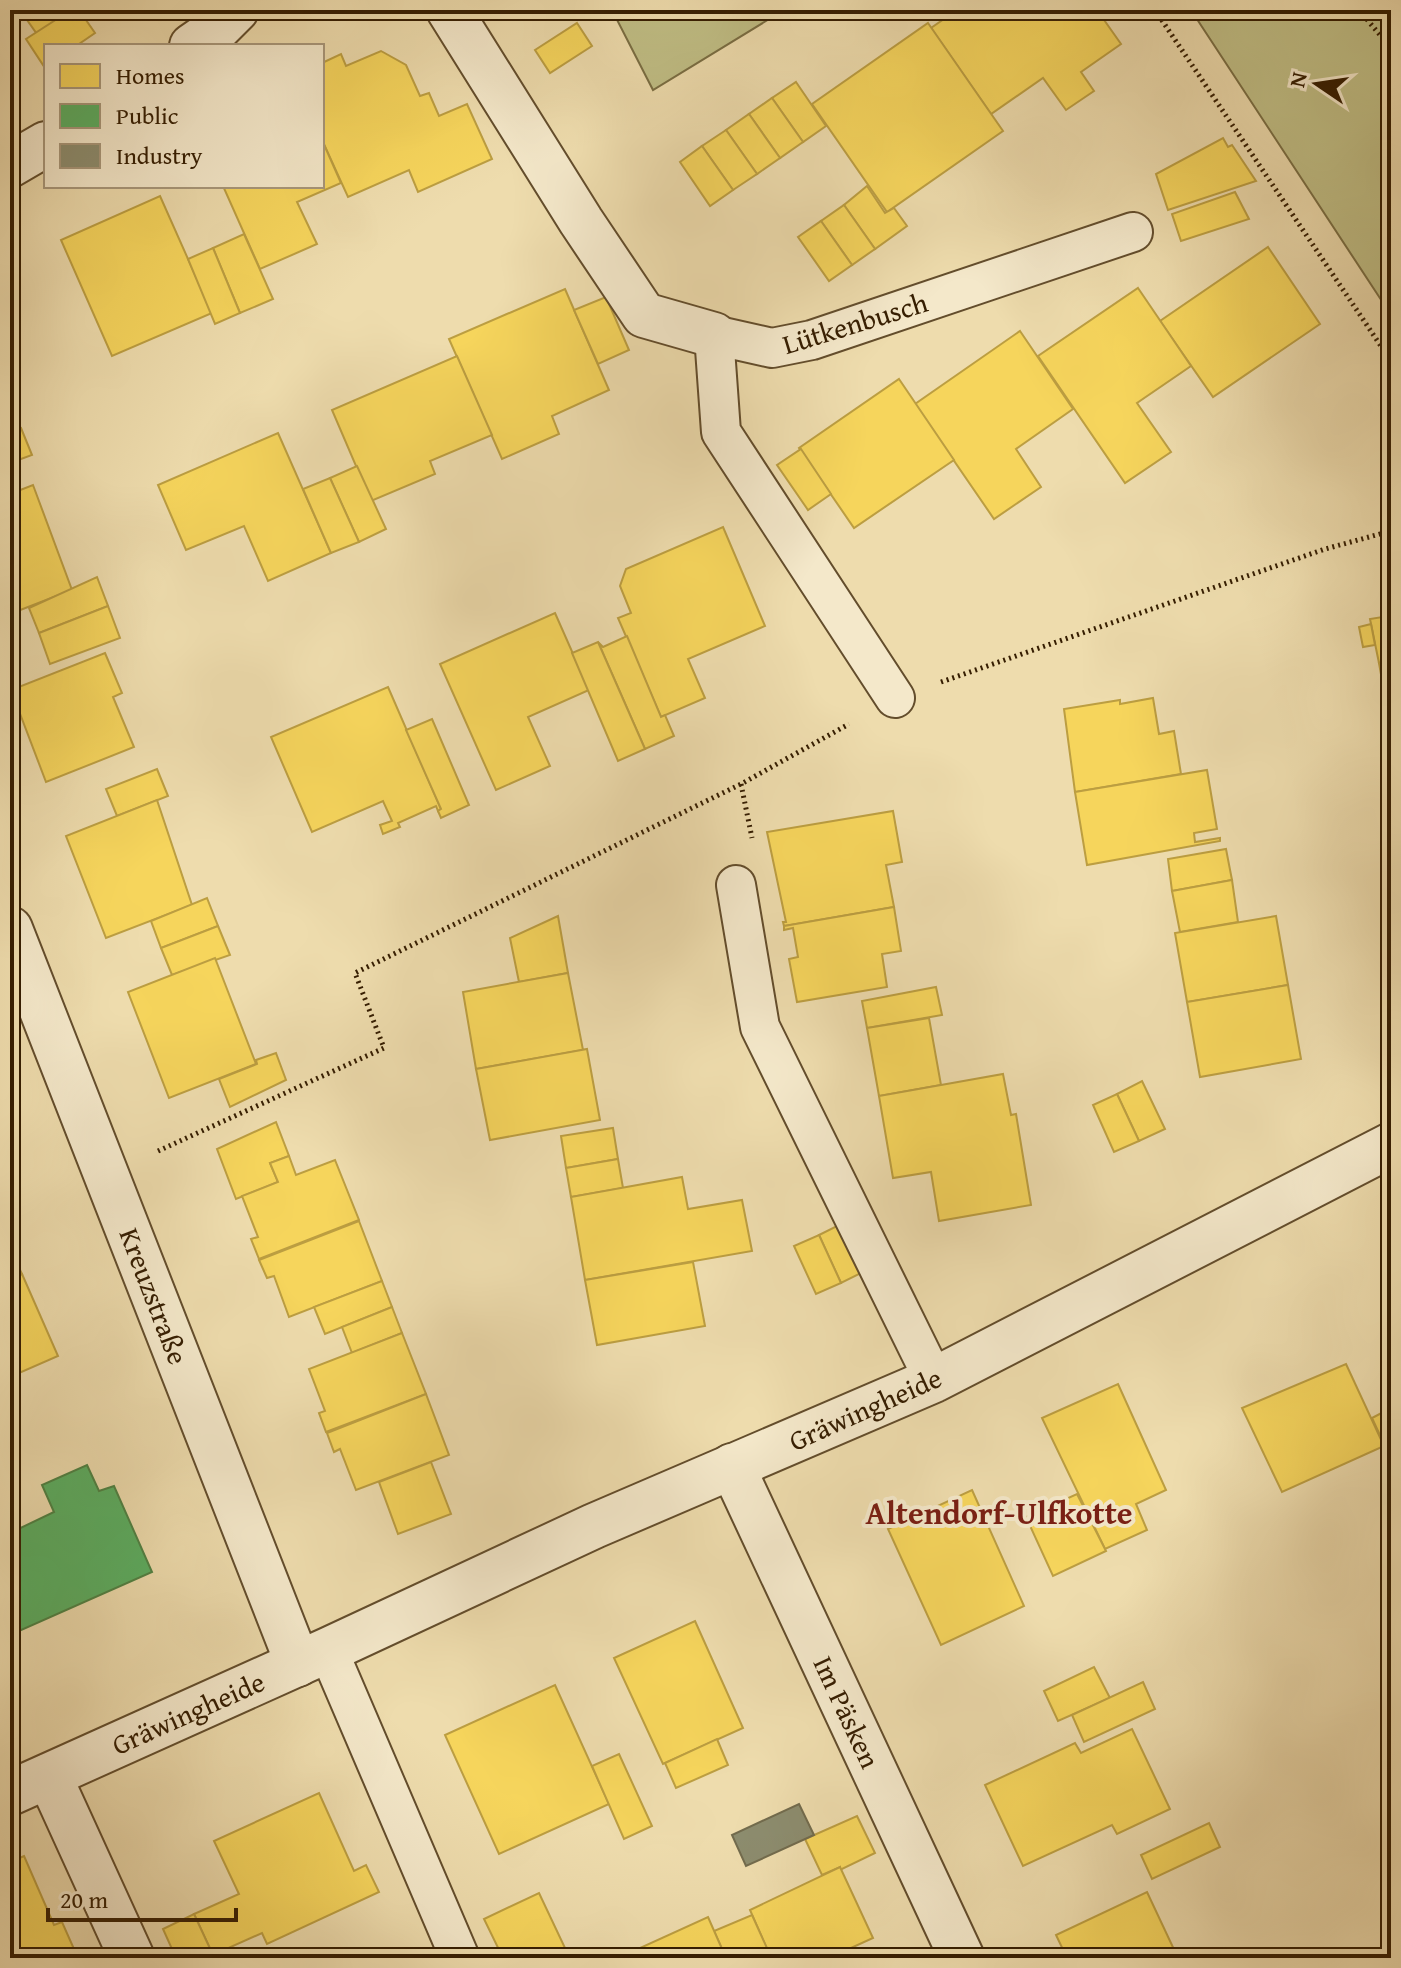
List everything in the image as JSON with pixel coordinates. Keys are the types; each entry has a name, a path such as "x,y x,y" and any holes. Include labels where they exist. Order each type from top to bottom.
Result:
{"street":[{"path":"195,44 236,10"},
{"name":"Lütkenbusch","path":"449,10 581,221 644,315 714,335"},
{"path":"10,165 44,145"},
{"name":"Kreuzstraße","path":"10,929 106,1175 313,1657"},
{"name":"Gräwingheide","path":"132,1958 29,1784 313,1657 594,1526 934,1380 1391,1145"},
{"name":"Im Päsken","path":"732,1466 962,1958"}],"lane":[{"name":"Lütkenbusch","path":"714,335 772,348 812,340 1133,232"},
{"path":"714,335 721,432 895,698"},
{"path":"736,885 760,1027 934,1380"},
{"path":"313,1657 460,1958"}],"path":[{"path":"1155,10 1391,361"},
{"path":"1359,10 1391,48"},
{"path":"106,1175 384,1048 355,973 741,784 895,698 1325,549 1391,531"}],"shaded area":[{"path":"612,10 784,10 653,90"},
{"path":"1191,10 1391,10 1391,315"}],"building: Homes":[{"path":"20,10 71,10 37,34"},
{"path":"71,10 79,10 95,33 79,44 44,44 44,66 26,39"},
{"path":"957,10 1097,10 1121,44 1081,72 1094,91 1066,110 1043,78 991,114 931,28"},
{"path":"577,23 592,46 550,73 535,50"},
{"path":"928,23 1003,131 887,212 812,104"},
{"path":"381,51 406,65 420,96 429,93 439,116 467,104 492,159 418,192 409,170 348,197 324,144 324,62 341,54 346,66"},
{"path":"796,82 826,126 803,142 772,98"},
{"path":"772,98 803,142 780,158 749,114"},
{"path":"749,114 780,158 757,174 726,130"},
{"path":"726,130 757,174 733,190 702,146"},
{"path":"1223,138 1228,147 1232,145 1256,181 1168,210 1156,174"},
{"path":"324,145 341,183 297,202 317,244 260,269 224,188 324,188"},
{"path":"702,146 733,190 710,206 680,162"},
{"path":"867,186 885,213 894,208 907,226 875,249 844,205"},
{"path":"1235,192 1249,219 1181,241 1172,214"},
{"path":"160,196 212,313 112,356 61,240"},
{"path":"844,205 875,249 852,265 821,221"},
{"path":"821,221 852,265 829,281 798,237"},
{"path":"244,234 273,299 240,313 213,248"},
{"path":"1268,247 1320,324 1213,397 1160,321"},
{"path":"213,248 240,313 215,324 188,259"},
{"path":"1138,288 1191,366 1137,403 1171,452 1125,483 1038,356"},
{"path":"565,289 609,390 552,416 559,434 502,459 449,339"},
{"path":"606,297 629,350 598,364 574,310"},
{"path":"1020,331 1073,409 1016,449 1041,487 994,519 915,404"},
{"path":"457,356 492,435 430,461 435,474 371,501 332,410"},
{"path":"899,379 954,460 854,528 799,448"},
{"path":"21,428 32,455 10,463 10,432"},
{"path":"278,433 331,553 268,581 244,526 186,550 158,485"},
{"path":"801,449 831,494 808,510 777,465"},
{"path":"357,466 386,529 359,542 330,478"},
{"path":"330,478 359,542 331,553 303,489"},
{"path":"33,485 72,590 10,614 10,494"},
{"path":"723,527 765,626 688,659 705,698 661,717 618,618 631,613 620,586 626,569"},
{"path":"97,577 108,606 39,633 29,608"},
{"path":"1391,591 1391,661 1379,663 1370,619 1389,616 1385,592"},
{"path":"108,606 120,638 50,664 39,633"},
{"path":"555,613 589,690 528,717 550,766 496,790 440,664"},
{"path":"1371,624 1375,645 1363,647 1359,627"},
{"path":"627,636 661,717 665,715 674,736 645,749 598,642 603,647"},
{"path":"598,642 645,749 618,761 572,653"},
{"path":"105,653 122,693 113,697 134,747 46,782 11,690"},
{"path":"1391,661 1391,731 1379,663"},
{"path":"388,687 441,809 438,811 436,806 398,823 400,827 383,834 380,825 392,821 383,801 312,832 271,737"},
{"path":"1153,698 1159,734 1174,731 1181,774 1075,792 1064,709"},
{"path":"432,719 469,805 441,818 438,811 441,809 406,730"},
{"path":"157,769 168,796 117,816 106,789"},
{"path":"1207,770 1217,829 1194,833 1195,842 1220,838 1220,841 1087,865 1075,792"},
{"path":"157,800 192,905 106,938 66,836"},
{"path":"893,811 902,862 886,865 894,907 784,926 783,922 786,922 767,832"},
{"path":"1226,849 1232,880 1172,891 1168,859"},
{"path":"1232,880 1238,922 1180,932 1172,891"},
{"path":"207,898 218,926 161,948 151,921"},
{"path":"894,907 901,951 882,954 887,987 797,1002 789,959 798,957 793,928 784,930 784,926"},
{"path":"558,916 568,973 519,982 510,938"},
{"path":"1276,916 1288,985 1187,1002 1175,933"},
{"path":"218,926 230,955 172,975 161,948"},
{"path":"215,958 256,1064 169,1098 128,992"},
{"path":"568,973 583,1050 476,1069 463,992"},
{"path":"1288,985 1301,1059 1200,1077 1187,1002"},
{"path":"936,987 942,1015 867,1028 862,1001"},
{"path":"929,1018 941,1085 879,1096 867,1028"},
{"path":"587,1049 600,1120 490,1140 476,1069"},
{"path":"276,1053 286,1080 230,1107 219,1079"},
{"path":"1003,1074 1011,1115 1016,1114 1031,1205 939,1221 931,1172 893,1178 879,1096"},
{"path":"1142,1081 1165,1129 1139,1141 1117,1094"},
{"path":"1117,1094 1139,1141 1114,1152 1093,1105"},
{"path":"276,1122 289,1156 270,1163 278,1182 236,1199 217,1149"},
{"path":"613,1128 618,1159 566,1168 561,1136"},
{"path":"289,1156 296,1175 335,1160 359,1220 259,1259 251,1239 258,1237 242,1196 278,1182 270,1163"},
{"path":"618,1159 623,1188 571,1197 566,1168"},
{"path":"682,1177 688,1209 742,1200 752,1251 585,1280 571,1197"},
{"path":"359,1221 382,1281 289,1317 274,1276 267,1278 259,1260"},
{"path":"845,1222 867,1270 841,1283 819,1235"},
{"path":"819,1235 841,1283 816,1294 794,1246"},
{"path":"10,1249 22,1274 10,1280"},
{"path":"693,1262 705,1326 597,1345 585,1280"},
{"path":"22,1274 58,1356 10,1377 10,1280"},
{"path":"382,1281 392,1307 325,1334 314,1307"},
{"path":"392,1307 402,1333 352,1353 342,1327"},
{"path":"402,1333 426,1394 326,1432 319,1413 325,1411 309,1369"},
{"path":"1346,1364 1384,1446 1282,1492 1242,1408"},
{"path":"1118,1384 1166,1490 1136,1504 1147,1530 1105,1549 1042,1418"},
{"path":"426,1394 449,1455 356,1490 340,1449 334,1452 327,1433"},
{"path":"1391,1408 1391,1459 1372,1418"},
{"path":"431,1462 451,1514 398,1534 379,1482"},
{"path":"972,1490 1024,1606 941,1645 888,1529"},
{"path":"1077,1494 1106,1551 1053,1576 1026,1517"},
{"path":"695,1621 743,1728 663,1764 614,1658"},
{"path":"1094,1667 1110,1698 1058,1721 1044,1691"},
{"path":"1143,1682 1155,1709 1084,1742 1072,1715"},
{"path":"555,1685 609,1804 499,1854 445,1735"},
{"path":"1132,1729 1170,1809 1117,1834 1112,1825 1023,1866 985,1785 1075,1743 1081,1753"},
{"path":"717,1739 728,1765 676,1788 665,1763"},
{"path":"619,1754 652,1826 624,1839 592,1766"},
{"path":"319,1793 354,1871 366,1865 379,1892 267,1944 262,1933 213,1955 194,1914 239,1894 214,1841"},
{"path":"857,1816 875,1853 822,1875 805,1839"},
{"path":"1209,1823 1220,1847 1152,1879 1141,1855"},
{"path":"24,1856 54,1925 62,1922 74,1949 53,1958 10,1958 10,1862"},
{"path":"840,1867 873,1938 829,1958 771,1958 750,1910"},
{"path":"1147,1892 1178,1958 1067,1958 1056,1935"},
{"path":"539,1893 565,1948 544,1958 503,1958 484,1919"},
{"path":"194,1914 214,1958 176,1958 163,1929"},
{"path":"752,1915 771,1957 726,1958 714,1931"},
{"path":"708,1917 726,1958 631,1958 629,1953"}],"building: Public":[{"path":"87,1465 99,1491 114,1486 152,1572 10,1635 10,1533 54,1512 42,1485"}],"building: Industry":[{"path":"799,1804 814,1835 746,1866 732,1835"}],"district":[{"name":"Altendorf-Ulfkotte","path":"999,1513"}]}
